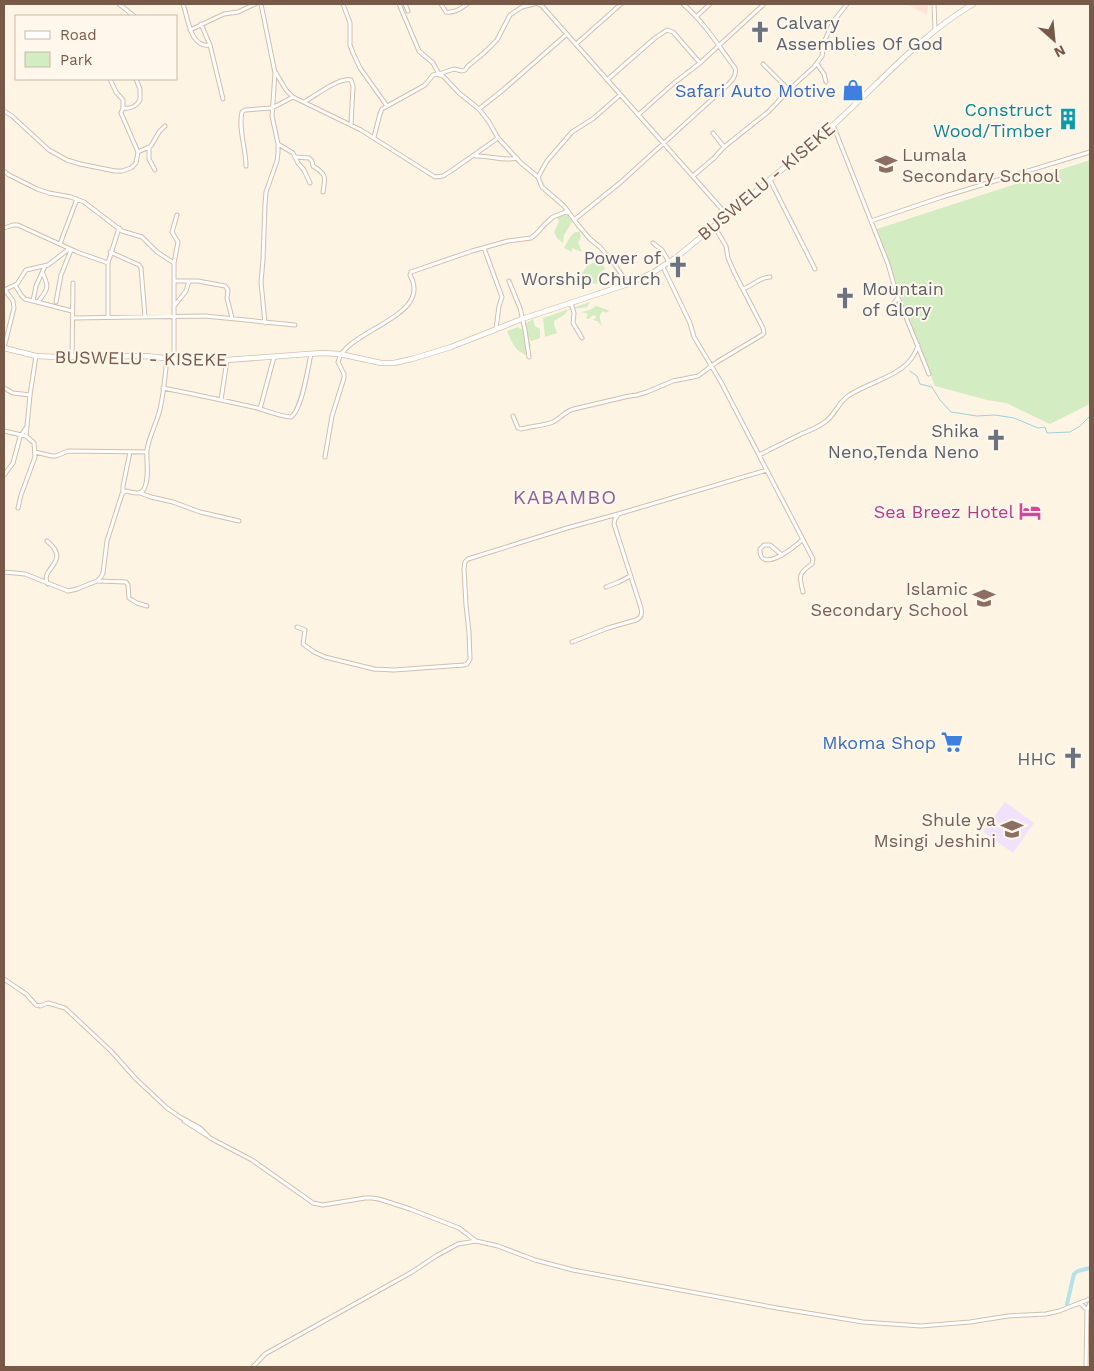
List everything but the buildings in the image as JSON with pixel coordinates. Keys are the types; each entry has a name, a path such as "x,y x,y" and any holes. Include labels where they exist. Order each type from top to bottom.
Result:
{"main road":[{"name":"BUSWELU - KISEKE","path":"4,348 36,356 137,356 200,362 311,353 340,354 381,363 399,362 436,352 522,319 628,284 647,276 670,262 770,180 833,125 935,29 972,4"}],"street":[{"path":"119,4 133,15"},
{"path":"183,4 194,38 201,44 210,45"},
{"path":"190,30 224,14 238,12 255,4"},
{"path":"261,4 275,73 272,108 273,124 278,144 277,161 266,192 264,216 261,284 265,322"},
{"path":"343,4 350,24 350,45 353,53 360,68 387,106"},
{"path":"398,4 419,50 459,93 479,109 498,138 538,177 542,187 560,202 583,232 608,256 628,284"},
{"path":"404,4 408,11"},
{"path":"441,4 446,12 452,13 467,4"},
{"path":"374,137 381,111 387,106 425,85 433,75 454,69 465,70 497,40 510,15 522,7 536,4 542,6 727,215"},
{"path":"576,44 622,4"},
{"path":"574,220 684,125 735,76 736,70 707,28 697,16 682,4"},
{"path":"697,16 710,4"},
{"path":"638,115 700,63 764,4"},
{"path":"693,176 724,147 768,112 817,64 822,56 825,40 832,24 847,4"},
{"path":"934,4 935,29"},
{"path":"201,24 210,45 223,99"},
{"path":"607,80 655,38 667,30 672,32 700,63"},
{"path":"479,109 567,34"},
{"path":"763,64 789,90"},
{"path":"817,64 824,74 826,82"},
{"path":"275,73 293,97 351,124 374,137 429,175 435,177 443,176 498,138"},
{"path":"4,111 49,150 68,160 122,171 131,168 136,163 138,152 121,113 123,100 116,92 110,80"},
{"path":"123,108 133,107 140,100 140,90 136,80"},
{"path":"304,102 340,82 351,80 353,86 351,124"},
{"path":"538,177 547,161 572,132 594,118 620,95"},
{"path":"246,166 241,123 242,112 245,110 272,108 293,97"},
{"path":"833,125 888,264 898,298 929,374"},
{"path":"138,152 153,144 159,132 165,126"},
{"path":"713,133 724,147"},
{"path":"278,144 289,150 296,157 298,163 307,174 310,183"},
{"path":"149,147 149,159 155,170"},
{"path":"871,221 942,197 1090,152"},
{"path":"474,156 506,160 517,158"},
{"path":"296,157 311,159 313,166 323,172 325,179 323,192"},
{"path":"4,171 37,189 77,198 126,233 142,237 157,252 174,263"},
{"path":"770,180 815,270"},
{"path":"60,244 77,198"},
{"path":"325,457 332,416 344,378 338,362 340,354 349,344 395,317 404,308 413,294 413,282 410,272 452,257 530,238 553,217 568,211"},
{"path":"174,359 174,263 178,242 172,230 177,215"},
{"path":"4,228 18,225 70,249 108,263"},
{"path":"513,416 520,429 544,425 556,420 567,411 574,409 629,396 637,396 673,381 698,376 712,365 762,335 764,333 760,321 731,266 723,241 714,226"},
{"path":"108,317 108,263 118,228"},
{"path":"653,243 662,250 670,262"},
{"path":"484,248 502,297 496,329"},
{"path":"4,348 14,301 4,290 15,285 26,270 52,263 70,249"},
{"path":"56,302 61,275 70,249"},
{"path":"110,252 139,265 141,268 145,317"},
{"path":"33,301 36,286 45,266"},
{"path":"662,267 690,323 694,337 712,365 813,562 800,574 803,592"},
{"path":"38,302 48,287 42,273"},
{"path":"743,289 761,278 770,277"},
{"path":"174,281 207,282 226,287 228,290 227,301 232,318"},
{"path":"174,305 186,291 189,281"},
{"path":"509,281 519,306 529,357"},
{"path":"72,357 73,283"},
{"path":"15,285 23,297 72,311"},
{"path":"890,312 898,298"},
{"path":"571,303 574,313 573,323 582,338"},
{"path":"72,318 205,316 294,325"},
{"path":"759,454 825,422 847,397 878,382 904,366 914,355 918,345"},
{"path":"163,388 291,417 296,414 311,353"},
{"path":"26,436 36,356"},
{"path":"260,409 274,356"},
{"path":"140,492 144,486 148,468 147,452 160,410 167,358"},
{"path":"221,400 227,360"},
{"path":"5,390 13,393 30,394"},
{"path":"4,475 13,463 21,434 26,427"},
{"path":"4,431 21,434 34,443 35,457 18,508"},
{"path":"35,452 56,456 68,451 147,452"},
{"path":"97,581 103,573 107,542 123,492 130,452"},
{"path":"297,627 305,630 303,644 314,652 368,668 394,670 467,664 470,659 464,569 465,562 468,559 767,470"},
{"path":"123,492 140,492 200,512 239,521"},
{"path":"572,642 640,618 641,608 614,524 618,514"},
{"path":"47,540 57,555 46,576 48,584"},
{"path":"782,555 770,545 764,545 760,549 761,556 765,560 782,555 802,540"},
{"path":"4,572 25,574 68,591 97,581 126,582 129,598 147,606"},
{"path":"606,588 630,576"},
{"path":"4,979 26,994 36,1005 40,1006 48,1003 65,1008 167,1108 200,1128 207,1135 252,1160 313,1203 324,1205 365,1198 379,1199 459,1228 476,1241"},
{"path":"253,1367 264,1354 412,1272 436,1256 458,1244 476,1241 498,1246 535,1260 587,1273 863,1322 921,1326 970,1322 1008,1316 1046,1314 1090,1301 1087,1310 1086,1367"},
{"path":"1080,1303 1087,1310"}],"shaded area":[{"path":"907,4 928,4 927,15"},
{"path":"1005,802 1034,823 1013,853 983,832"}],"green space":[{"path":"1090,160 1090,404 1050,424 1006,403 987,400 935,386 877,229"},
{"path":"566,213 572,222 564,235 563,243 554,232 559,222 557,217"},
{"path":"575,232 580,232 581,238 578,242 582,252 572,248 572,252 564,248"},
{"path":"600,259 605,269 601,272 597,284 578,279 587,266"},
{"path":"590,302 587,307 568,310 554,321 557,333 545,337 543,318"},
{"path":"596,306 609,311 606,313 603,311 600,314 602,326 597,321 592,320 596,318 595,315 587,319 588,314 581,312"},
{"path":"533,319 535,326 540,329 540,338 532,341 529,340 525,327 520,324 525,324"},
{"path":"518,327 520,329 523,328 531,345 528,356 517,349 507,331"}],"waterway":[{"path":"910,371 917,376 920,384 932,387 951,412 977,416 995,415 1014,418 1038,428 1045,427 1047,433 1070,432 1080,426 1090,416"},
{"path":"1067,1304 1074,1274 1090,1268"}],"place":[{"name":"Calvary Assemblies Of God","path":"760,32"},
{"name":"Safari Auto Motive","path":"853,90"},
{"name":"Construct Wood/Timber","path":"1068,119"},
{"name":"Lumala Secondary School","path":"886,164"},
{"name":"Power of Worship Church","path":"678,267"},
{"name":"Mountain of Glory","path":"845,298"},
{"name":"Shika Neno,Tenda Neno","path":"996,440"},
{"name":"Sea Breez Hotel","path":"1030,511"},
{"name":"Islamic Secondary School","path":"984,598"},
{"name":"Mkoma Shop","path":"952,742"},
{"name":"HHC","path":"1073,758"},
{"name":"Shule ya Msingi Jeshini","path":"1012,829"}],"district":[{"name":"KABAMBO","path":"565,497"}]}
